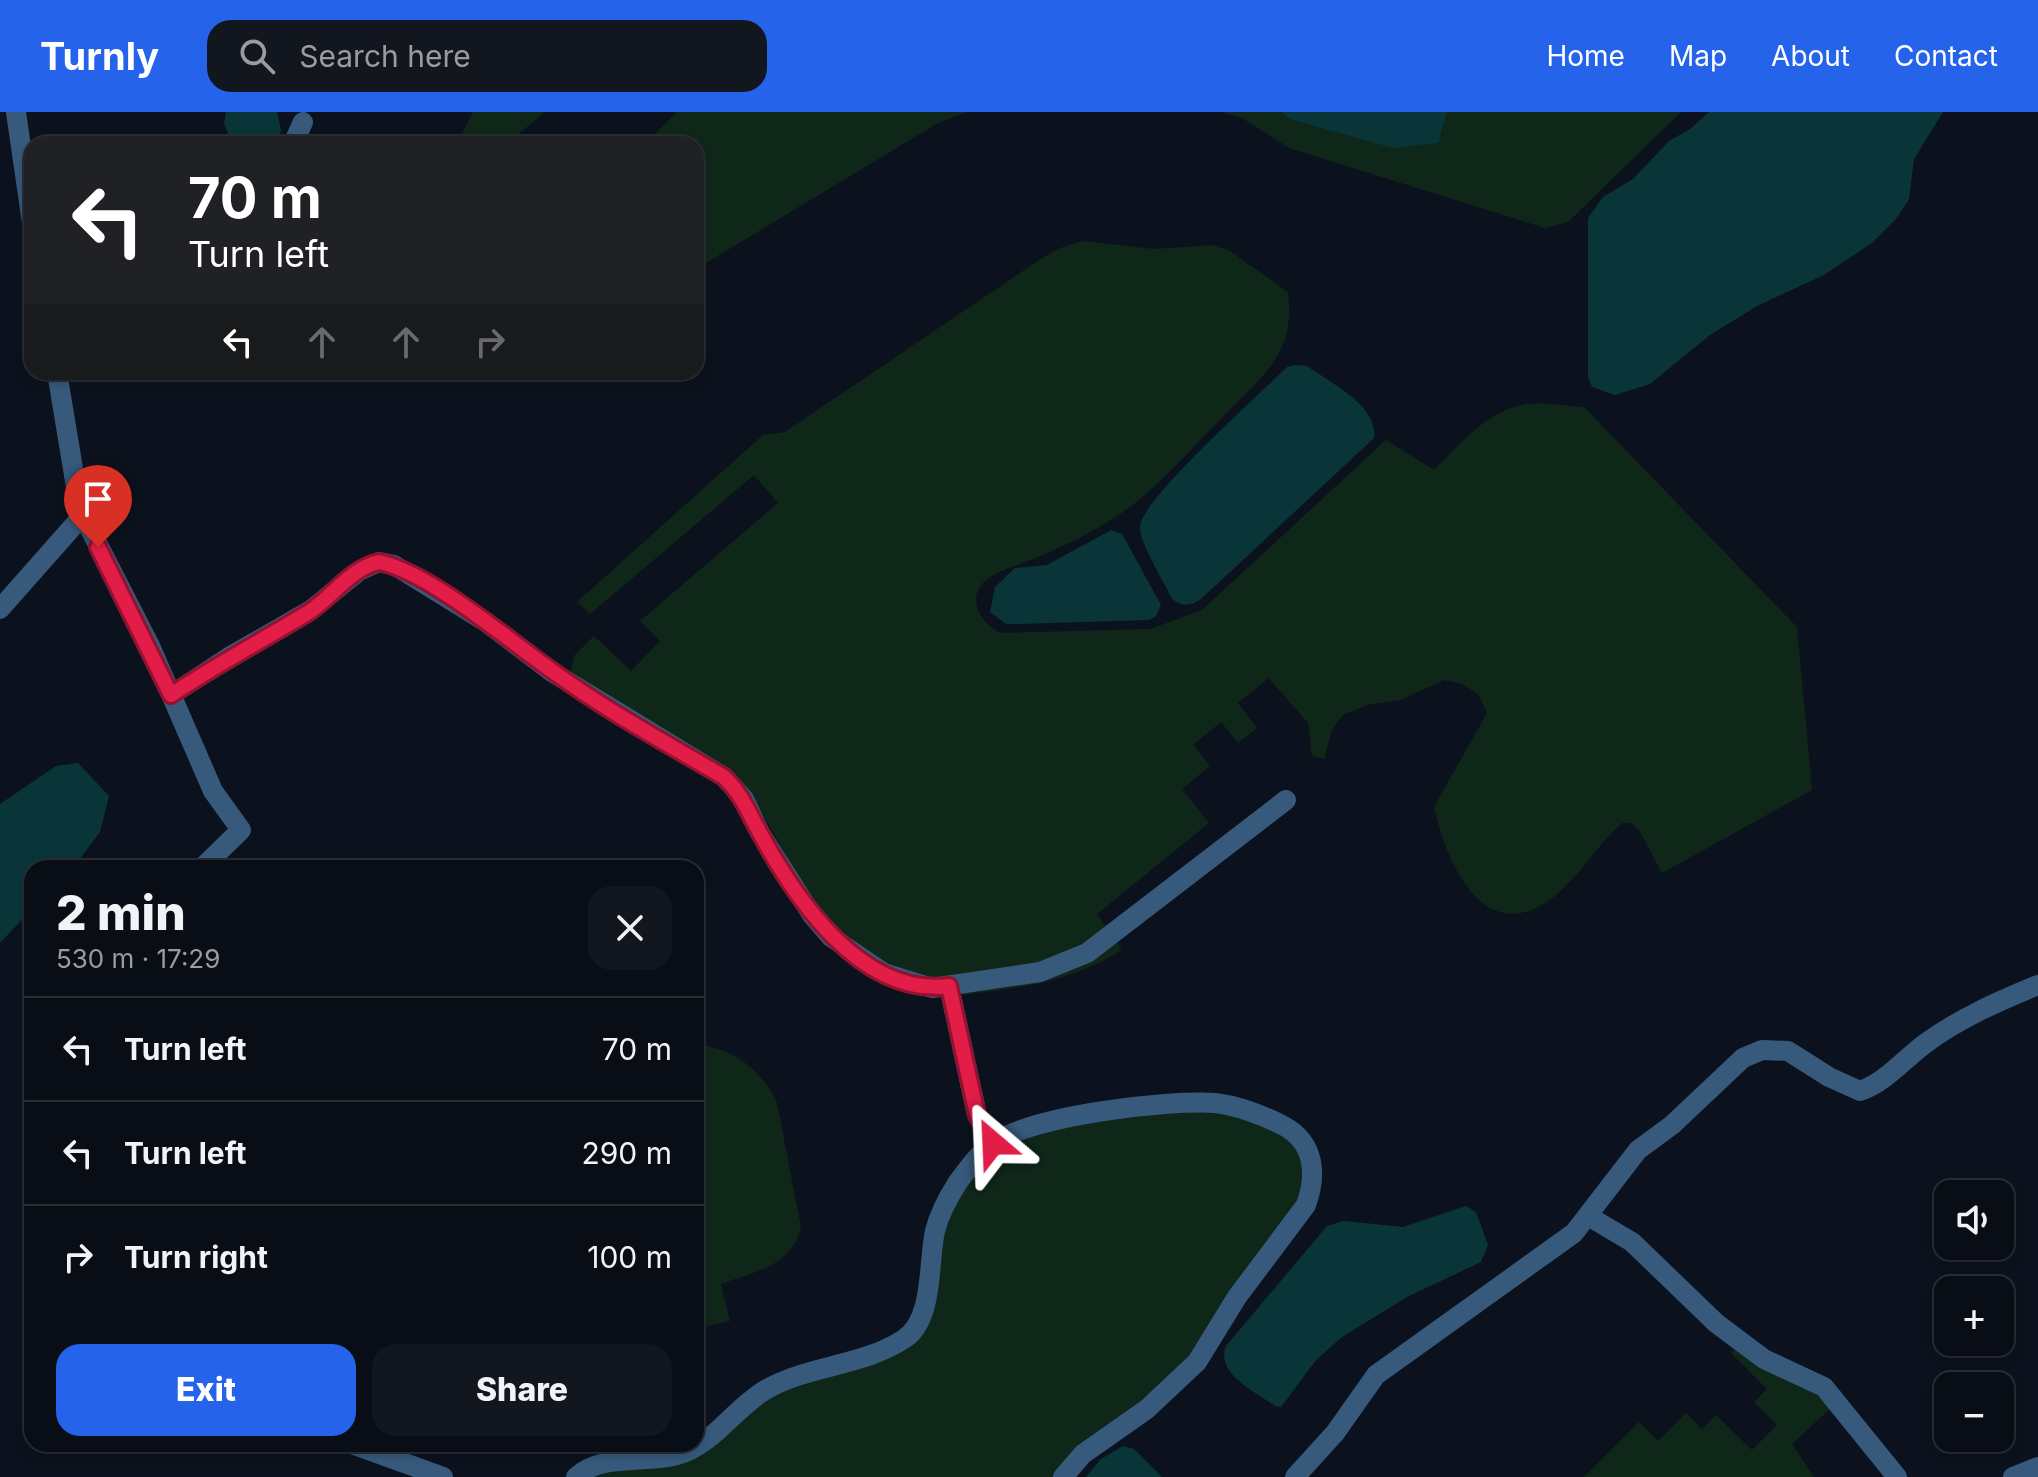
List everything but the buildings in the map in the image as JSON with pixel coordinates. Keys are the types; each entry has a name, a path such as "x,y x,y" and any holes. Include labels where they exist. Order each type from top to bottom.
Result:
{"street":[{"path":"16,112 24,166"},
{"path":"297,136 303,122"},
{"path":"58,380 78,499 84,514 171,695 213,791 241,830 210,860"},
{"path":"0,609 84,514"},
{"path":"171,695 311,610 359,571 379,562 394,565 486,622 552,672 724,777 744,799 760,833 812,915 831,937 897,979 924,987 1040,972 1087,953 1286,800"},
{"path":"1295,1477 1335,1433 1376,1375 1574,1233 1638,1150 1672,1125 1727,1072 1752,1053 1788,1051 1829,1077 1860,1091 1875,1084 1927,1042 1984,1008 2038,985"},
{"path":"949,986 977,1115 993,1143"},
{"path":"704,1439 769,1388 860,1359 906,1339 923,1308 936,1229 944,1208 958,1182 993,1143 1052,1123 1105,1112 1217,1103 1284,1126 1296,1135 1312,1161 1313,1187 1306,1205 1237,1297 1197,1362 1147,1409 1083,1454 1063,1477"},
{"path":"1588,1216 1632,1242 1716,1323 1764,1359 1824,1387 1897,1477"},
{"path":"374,1452 443,1477"},
{"path":"576,1477 583,1470 604,1463 653,1460 684,1452"},
{"path":"2013,1477 2038,1467"}],"shaded area":[{"path":"226,112 277,112 281,130 280,136 229,136 224,123"},
{"path":"473,112 545,112 514,136 461,136"},
{"path":"677,112 967,112 938,123 704,264 704,136 653,136"},
{"path":"1220,112 1681,112 1568,222 1545,228 1289,148 1242,118"},
{"path":"1282,112 1447,112 1438,143 1393,148 1290,119"},
{"path":"1709,112 1943,112 1914,159 1909,199 1896,219 1872,243 1824,275 1757,306 1710,335 1650,384 1615,395 1592,387 1588,376 1588,218 1603,197 1633,179 1669,141 1690,129"},
{"path":"1083,241 1154,249 1212,245 1230,251 1288,292 1287,330 1280,351 1260,379 1145,495 1086,535 986,580 980,587 976,602 982,617 994,629 1001,633 1150,629 1202,610 1386,440 1434,470 1487,420 1513,407 1541,403 1584,407 1797,627 1812,790 1662,873 1639,830 1631,823 1622,823 1555,896 1530,910 1508,913 1489,907 1473,894 1449,853 1434,807 1487,713 1479,695 1463,684 1444,680 1400,700 1371,704 1344,714 1332,729 1324,759 1312,756 1308,723 1269,678 1238,703 1257,728 1238,743 1221,722 1193,745 1210,766 1182,789 1209,823 1097,914 1122,950 1064,977 963,995 956,979 928,979 885,966 841,936 816,907 751,794 570,675 574,656 594,636 631,671 660,641 640,621 778,503 754,475 590,614 577,602 763,435 785,432 1039,260 1060,248"},
{"path":"1307,366 1361,405 1373,426 1374,438 1201,599 1186,605 1176,602 1143,541 1140,526 1146,512 1205,446 1287,367"},
{"path":"1111,530 1122,534 1161,605 1156,616 1149,620 1006,624 990,612 995,587 1015,568 1047,565"},
{"path":"78,763 109,796 100,832 79,860 24,860 24,918 0,943 0,804 56,766"},
{"path":"704,1046 722,1050 744,1062 763,1080 777,1103 801,1227 796,1240 781,1259 759,1271 721,1284 730,1321 704,1327"},
{"path":"1217,1108 1281,1131 1302,1151 1308,1186 1204,1344 1056,1477 583,1477 654,1465 675,1452 704,1452 704,1434 753,1403 909,1343 931,1265 950,1214 976,1168 994,1148 1035,1131"},
{"path":"1466,1206 1476,1212 1488,1245 1481,1262 1407,1297 1342,1337 1316,1360 1281,1407 1248,1388 1232,1374 1224,1356 1226,1346 1327,1226 1344,1221 1403,1227"},
{"path":"1736,1347 1823,1395 1831,1408 1792,1444 1814,1477 1584,1477 1639,1422 1658,1441 1686,1413 1702,1429 1716,1415 1752,1450 1777,1425 1754,1402 1767,1389 1731,1353"},
{"path":"1123,1446 1134,1449 1162,1477 1086,1477 1101,1459"}],"route":[{"path":"98,547 150,646 171,695 311,610 359,571 379,562 407,572 486,622 552,672 724,777 744,799 760,833 812,915 831,937 872,966 897,979 924,987 949,986 977,1115 993,1143"}]}
